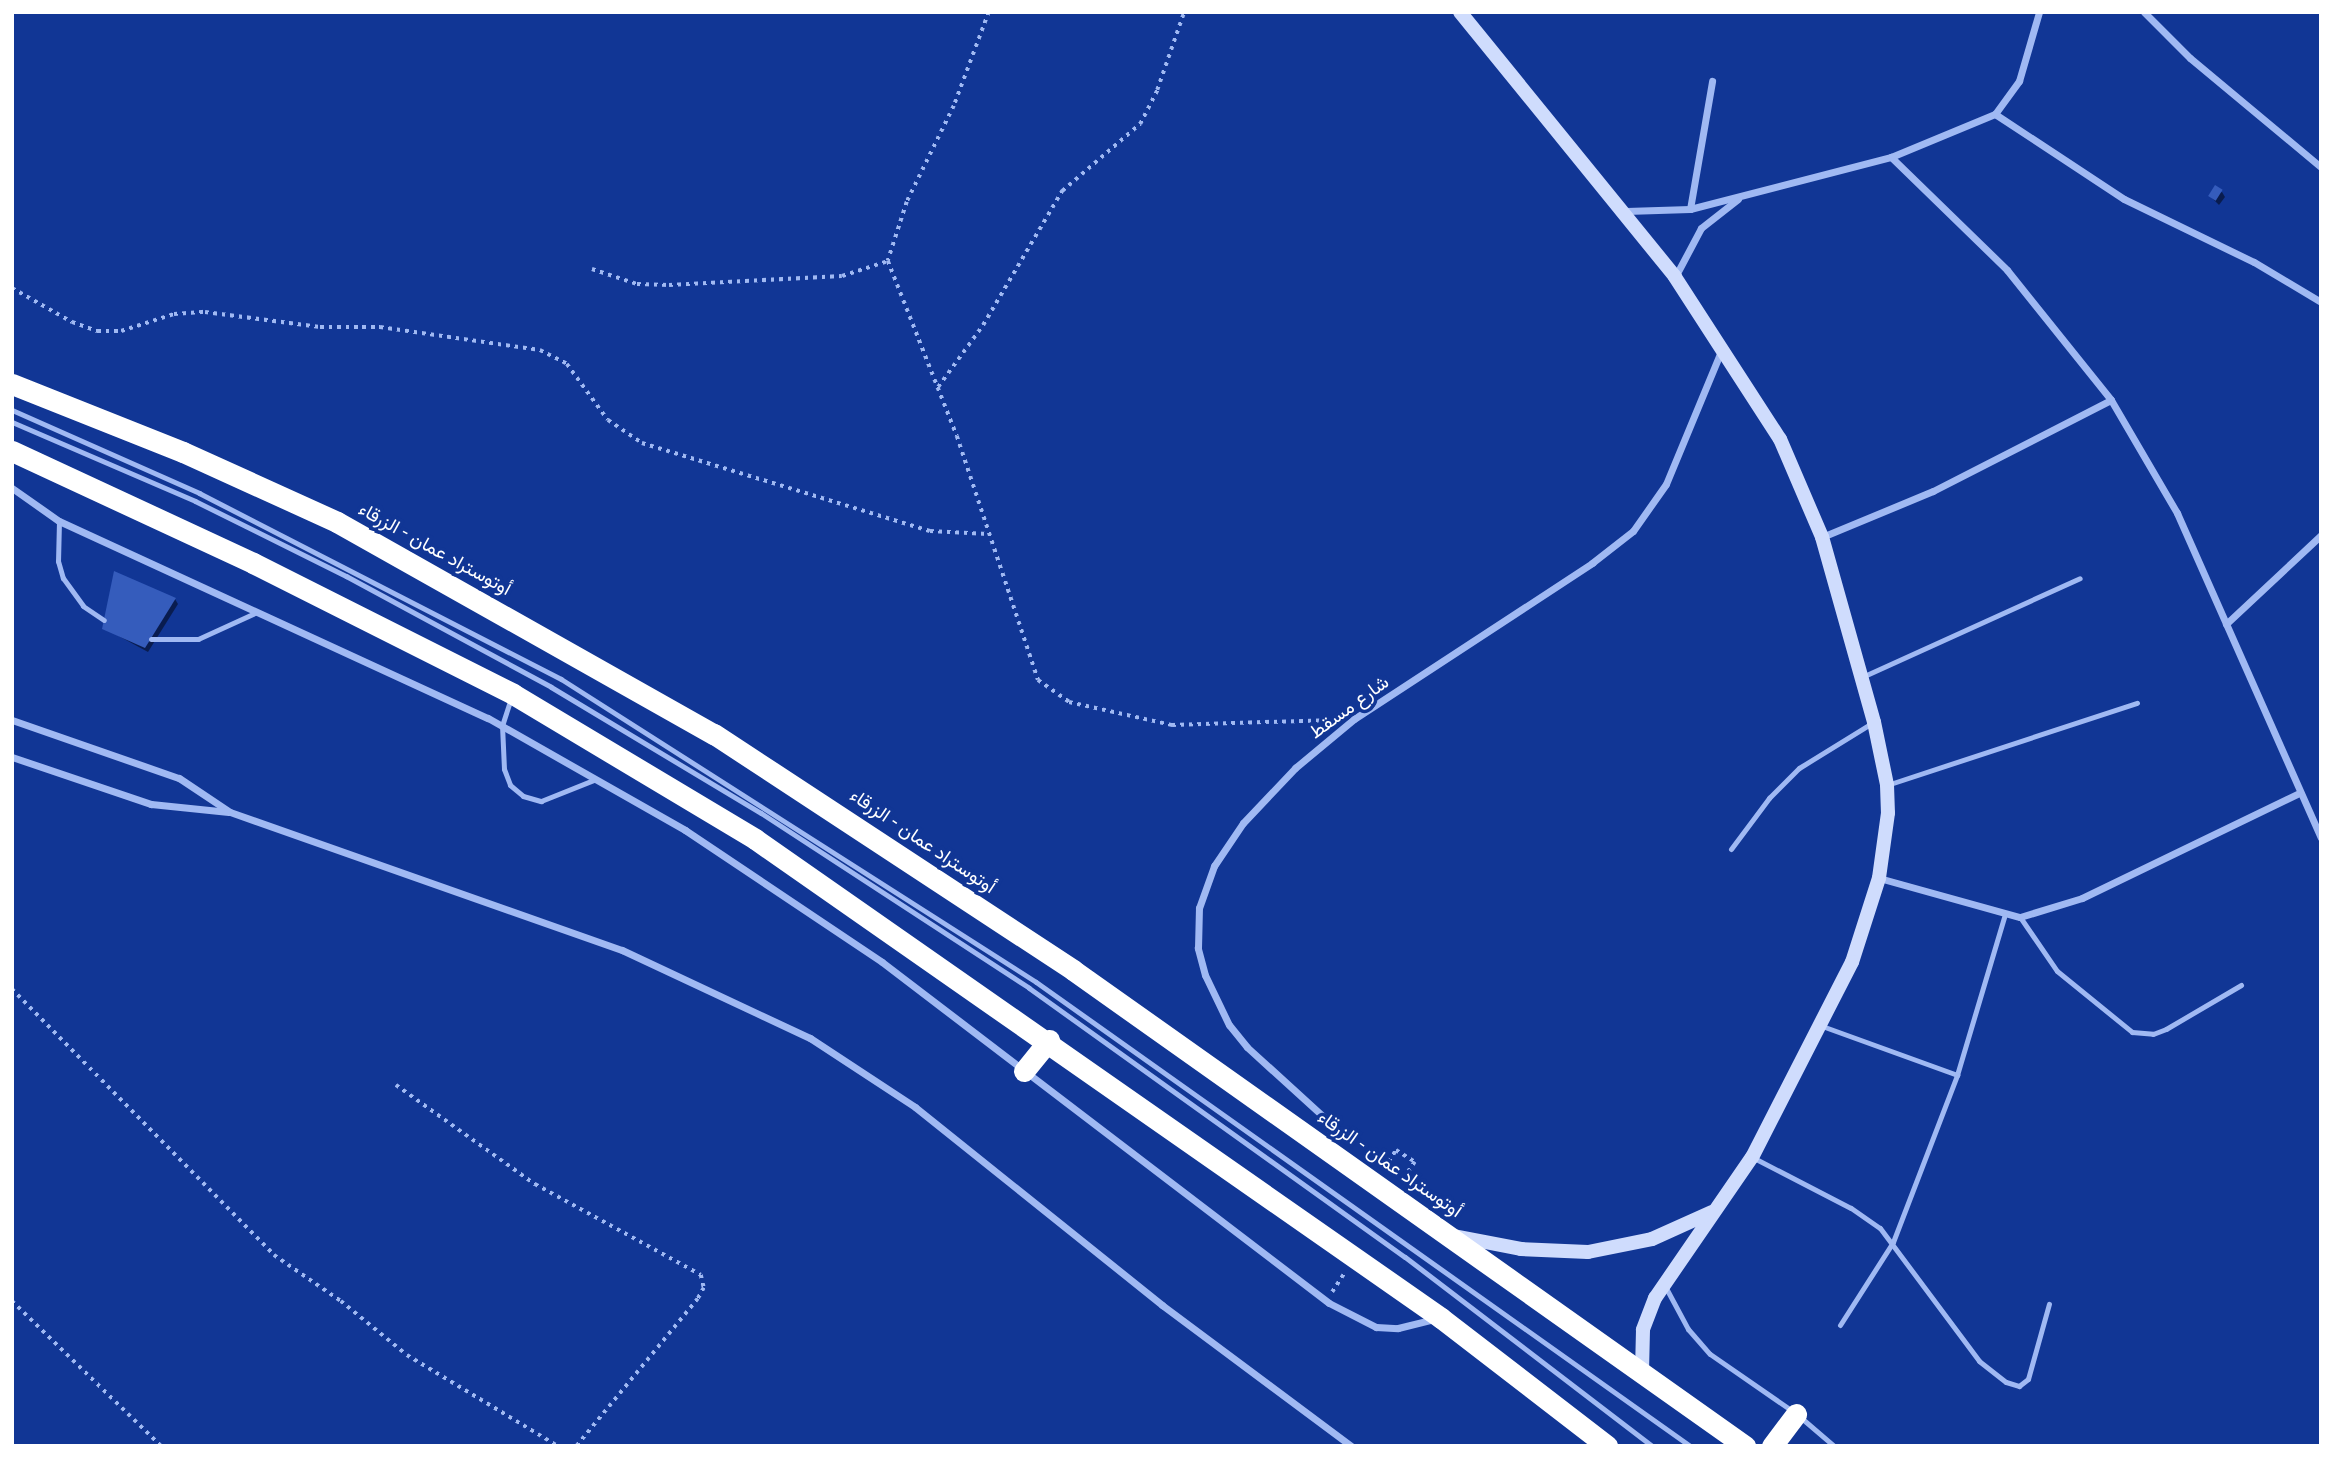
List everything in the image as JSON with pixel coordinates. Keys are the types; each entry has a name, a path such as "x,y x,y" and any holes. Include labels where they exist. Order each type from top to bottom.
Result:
{"highway":[{"name":"أوتوستراد عمان - الزرقاء","path":"12,384 183,452 337,522 562,645 844,816 1330,1148 1745,1446"},
{"path":"12,451 253,563 513,694 755,839 1049,1040 1441,1318 1593,1439 1607,1446"},
{"path":"1024,1071 1049,1040"},
{"path":"1772,1446 1796,1413"}],"street":[{"path":"1460,12 1626,211 1723,345 1780,439 1822,537 1874,722 1887,785 1888,813 1879,878 1856,950 1822,1027 1752,1157 1665,1283 1643,1331 1642,1371"},
{"path":"1626,211 1690,209 1891,157 1995,114 2019,81 2039,12"},
{"path":"2144,12 2190,58 2321,167"},
{"path":"1690,209 1712,80"},
{"path":"1995,114 2124,199 2254,262 2321,302"},
{"path":"1891,157 2007,270 2111,400 2158,475 2321,838"},
{"path":"1675,277 1701,228 1744,194"},
{"name":"شارع مسقط","path":"1330,1148 1332,1134 1321,1113 1247,1047 1215,1001 1198,948 1199,908 1214,866 1243,823 1295,768 1354,719 1592,563 1633,531 1666,484 1723,345"},
{"path":"1822,537 1933,491 2111,400"},
{"path":"12,488 58,521 260,611 502,725 769,883 1340,1309 1387,1329 1441,1318"},
{"path":"2226,624 2321,535"},
{"path":"12,720 179,778 230,812 622,950 810,1038 915,1107 1162,1305 1351,1446"},
{"path":"12,757 170,809 230,812"},
{"path":"1879,878 2020,917 2082,898 2299,793"},
{"path":"1452,1236 1521,1249 1588,1252 1652,1239 1714,1212"}],"lane":[{"path":"12,410 221,503 561,680 1025,975 1690,1446"},
{"path":"12,422 184,496 335,571 551,687 761,813 1029,988 1405,1257 1651,1446"},
{"path":"58,521 58,561 63,578 83,606 104,620"},
{"path":"1862,677 2080,578"},
{"path":"151,639 198,639 260,611"},
{"path":"513,694 502,725 503,769 523,796 541,802 559,797 596,779"},
{"path":"1887,785 2137,703"},
{"path":"1731,849 1769,797 1799,768 1874,722"},
{"path":"1840,1325 1893,1242 1957,1075 2004,914"},
{"path":"2020,917 2057,971 2132,1032 2153,1034 2166,1029 2241,985"},
{"path":"1822,1027 1957,1075"},
{"path":"1752,1157 1851,1208 1893,1242 1979,1360 2006,1382 2019,1386 2028,1379 2049,1304"},
{"path":"1665,1283 1678,1314 1698,1342 1796,1413 1834,1446"}],"path":[{"path":"989,12 954,106 907,202 888,261 937,387 1038,680 1056,697 1172,725 1354,719"},
{"path":"937,387 983,325 1062,191 1140,124 1154,99 1184,12"},
{"path":"592,269 637,284 669,285 842,276 888,261"},
{"path":"12,288 72,322 97,331 121,331 174,314 205,312 320,327 380,327 540,351 567,364 608,420 642,443 930,531 988,534"},
{"path":"12,989 274,1255 363,1318 407,1355 558,1446"},
{"path":"396,1085 536,1184 701,1275 704,1288 698,1299 577,1446"},
{"path":"1396,1150 1415,1162"},
{"path":"12,1301 161,1446"}],"building":[{"path":"2215,185 2223,190 2216,201 2208,196"},
{"path":"114,571 176,598 145,648 102,629"}]}
